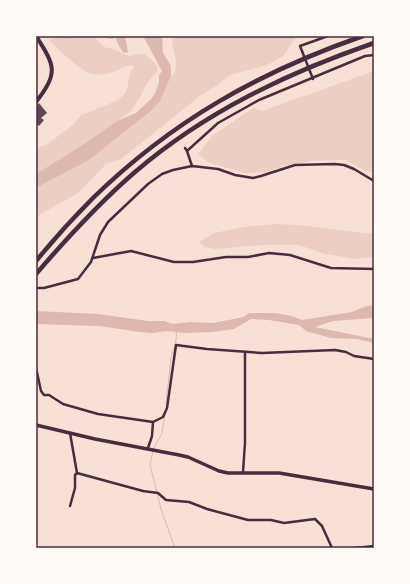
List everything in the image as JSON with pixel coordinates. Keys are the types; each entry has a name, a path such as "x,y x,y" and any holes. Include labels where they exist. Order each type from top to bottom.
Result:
{"highway":[{"path":"36,36 50,57 52,68 47,88 36,102"},
{"path":"36,261 48,246 110,181 186,121 263,76 363,36"},
{"path":"36,274 87,218 117,189 154,157 191,130 230,106 288,76 374,43"}],"main road":[{"path":"36,426 188,457 219,471 279,473 374,489"}],"street":[{"path":"312,77 300,46 328,36"},
{"path":"187,151 218,123 259,100 365,56 374,55"},
{"path":"185,148 192,166"},
{"path":"36,288 44,288 58,283 76,280 93,258 97,241 105,226 143,188 162,174 173,170 192,166 218,169 240,176 253,178 295,165 335,164 344,165 354,169 374,181"},
{"path":"93,258 131,251 174,262 193,262 226,256 248,257 269,253 290,255 332,268 374,269"},
{"path":"36,368 41,392 63,404 98,414 153,422 162,417 167,408 176,345 262,353 335,350 374,360"},
{"path":"243,472 245,442 245,352"},
{"path":"148,448 152,436 153,422"},
{"path":"70,433 77,473 75,475 75,488 70,506"},
{"path":"77,473 155,493 166,500 189,502 207,509 248,520 271,520 284,523 315,519 322,526 332,548"},
{"path":"355,548 374,546"}],"shaded area":[{"path":"62,36 94,38 104,47 129,56 145,54 155,63 158,70 146,85 130,112 87,142 36,174 36,148 46,145 73,125 81,115 116,101 124,95 134,66 126,66 114,72 105,74 89,73 68,58 49,39"},
{"path":"101,36 125,36 128,52 124,53 116,38 110,39"},
{"path":"143,36 162,36 163,53 171,66 171,76 160,101 151,111 89,160 36,188 36,174 117,121 136,113 151,99 159,83 159,75 162,71"},
{"path":"173,36 297,36 283,56 267,65 230,75 200,96 121,159 106,164 78,193 36,217 36,188 89,160 151,111 160,101 171,76 175,72 176,62 172,42"},
{"path":"374,71 373,172 365,171 346,160 313,161 283,166 267,172 245,173 209,163 198,154 212,136 253,108 262,111"},
{"path":"274,224 298,225 374,234 374,257 356,259 325,254 299,245 262,245 215,249 205,247 199,242 214,233 244,227"},
{"path":"374,305 374,318 333,321 315,327 374,339 374,343 357,339 331,338 306,331 299,325 269,320 251,319 234,329 213,332 185,333 167,331 152,333 99,326 36,324 36,311 98,314 148,321 164,321 173,324 190,322 213,323 244,317 249,313 275,313 292,316 302,320 352,312"}],"building":[{"path":"39,103 47,113 41,118 44,120 39,126 36,123 36,107"}],"waterway":[{"path":"166,403 171,358 175,344 176,331"},
{"path":"154,448 162,433 165,414"},
{"path":"153,451 150,465 161,509 175,548"}]}
